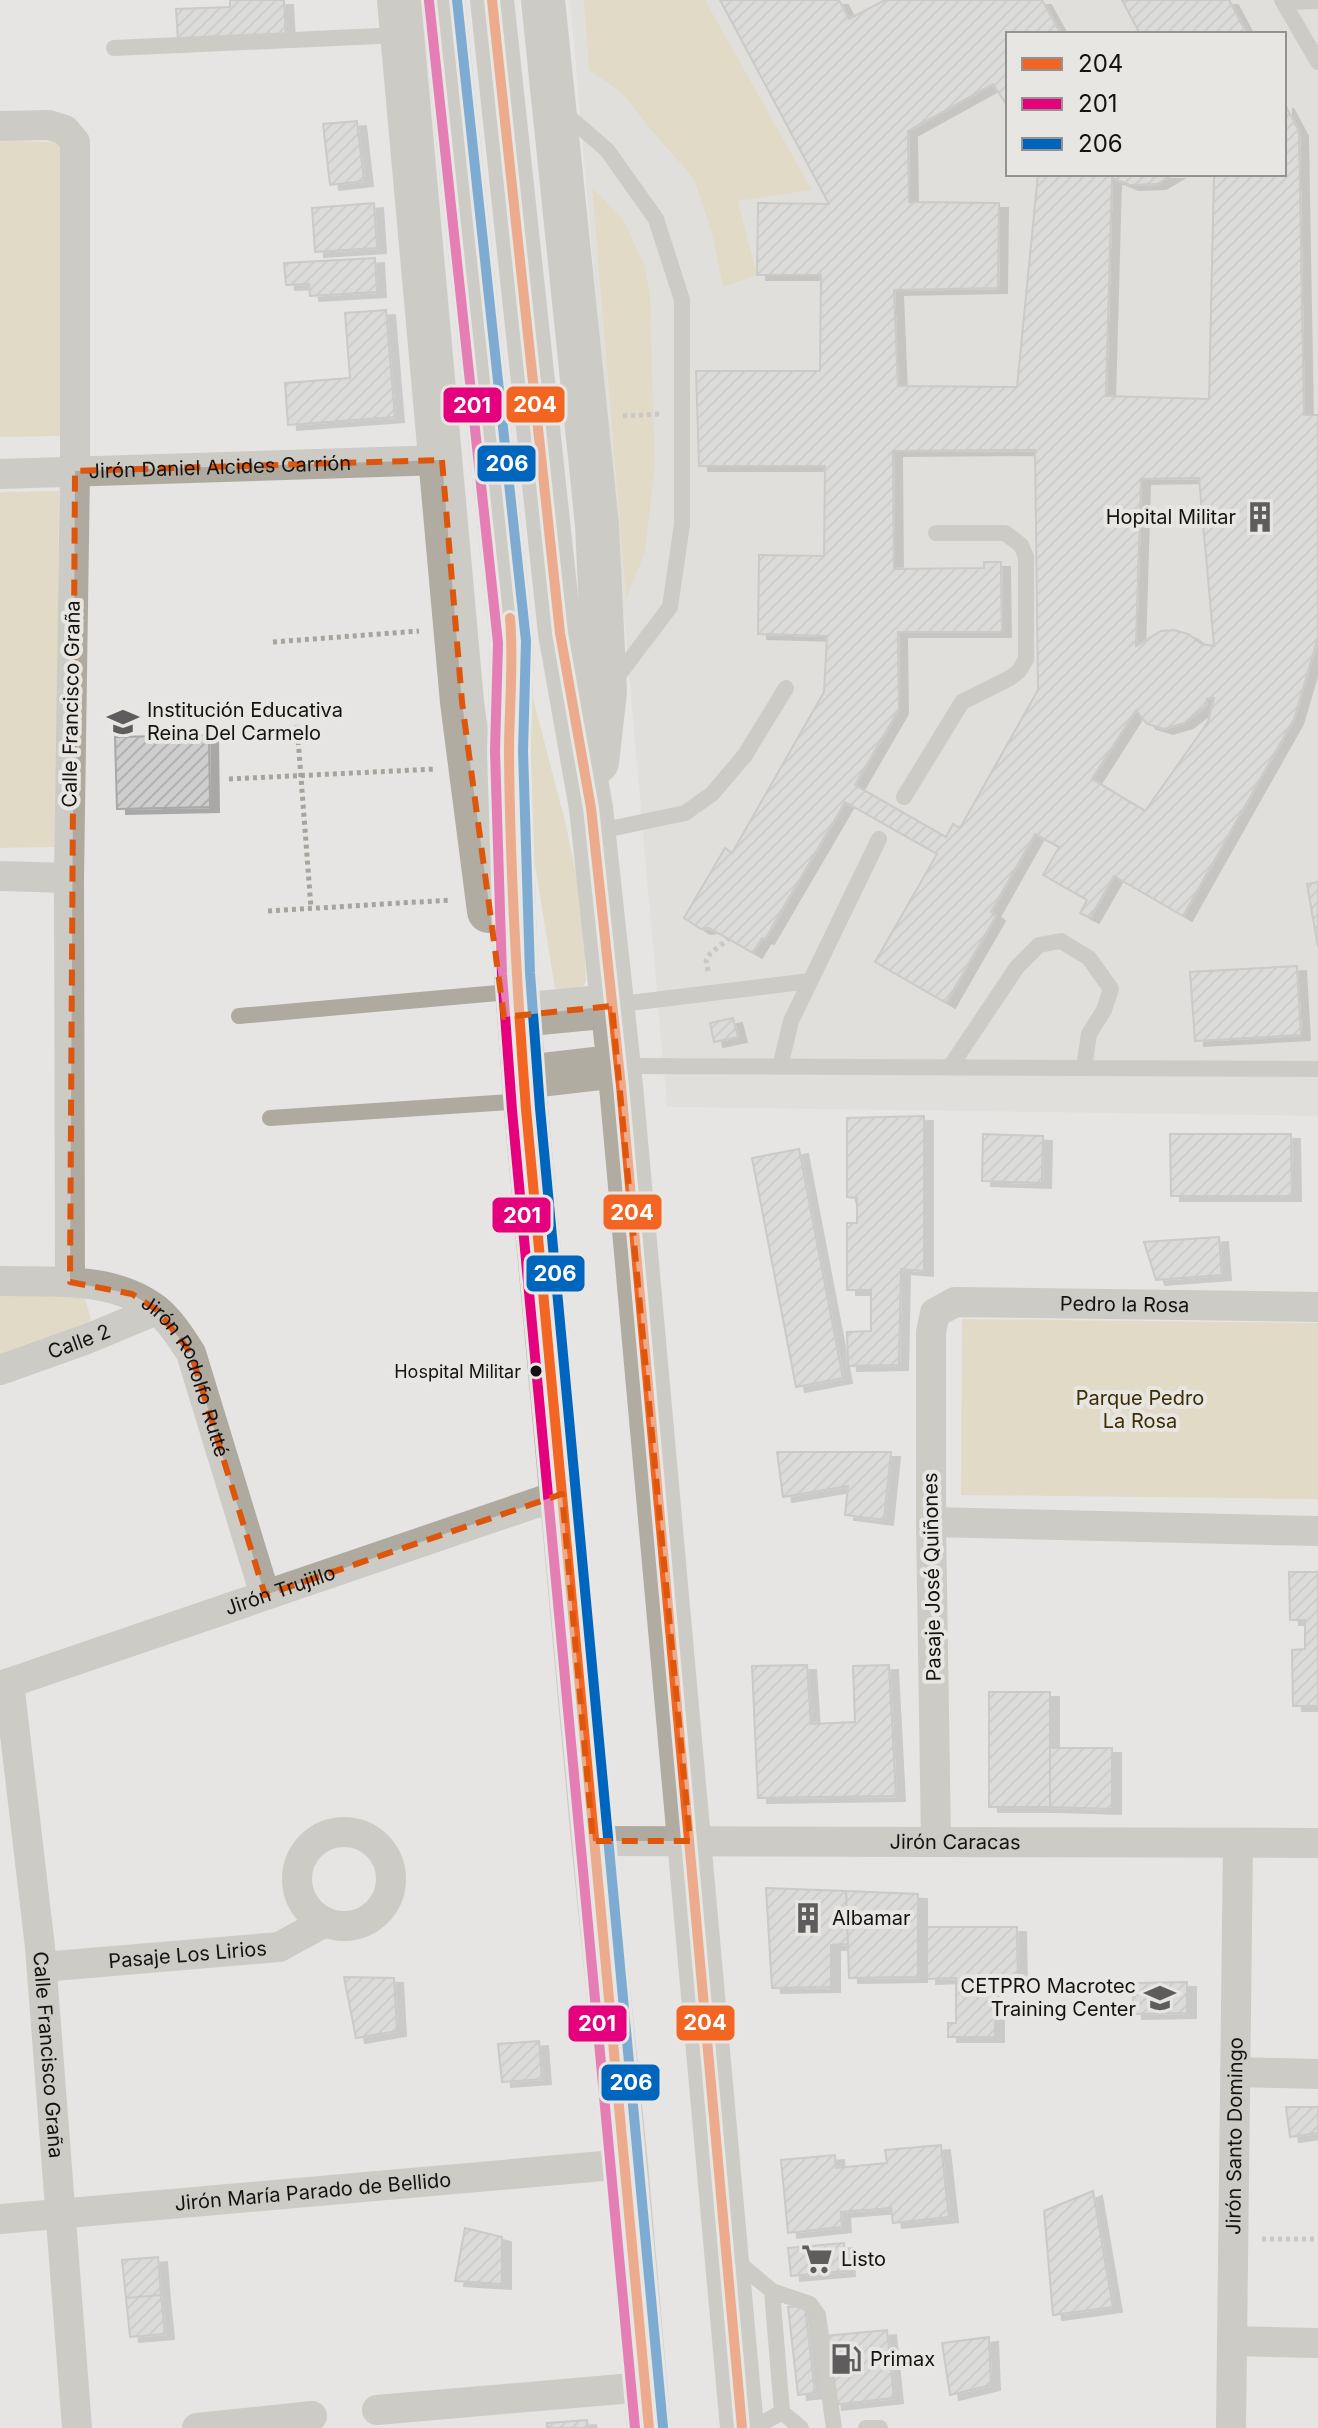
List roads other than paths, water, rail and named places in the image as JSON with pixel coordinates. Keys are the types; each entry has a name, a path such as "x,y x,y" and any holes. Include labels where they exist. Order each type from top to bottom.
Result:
{"main road":[{"path":"443,0 512,642 509,1004 513,1053 525,1089 646,2408"},
{"path":"492,0 560,633 592,820 619,1066 742,2428"},
{"path":"543,0 597,525 605,692 592,820"},
{"path":"401,18 470,767 488,898 509,1004"},
{"path":"509,1004 612,1006"},
{"path":"525,1089 619,1066"}],"street":[{"name":"Calle Francisco Graña","path":"0,126 49,125 65,130 75,142 75,471 69,878 70,1282"},
{"name":"Jirón Daniel Alcides Carrión","path":"0,474 442,460"},
{"path":"0,876 69,878"},
{"name":"Jirón Rodolfo Rutté","path":"0,1281 99,1285 132,1294 157,1310 174,1328 191,1353 265,1595"},
{"name":"Pedro la Rosa","path":"935,1313 955,1302 1318,1307"},
{"name":"Calle 2","path":"0,1370 157,1310"},
{"name":"Pasaje José Quiñones","path":"935,1313 931,1332 931,1522 936,1842"},
{"name":"Jirón Trujillo","path":"5,1685 562,1494"},
{"path":"931,1522 1318,1531"},
{"name":"Calle Francisco Graña","path":"5,1685 42,1967 77,2428"},
{"name":"Jirón Caracas","path":"593,1841 1318,1843"},
{"name":"Jirón Santo Domingo","path":"1231,2428 1238,1843"},
{"name":"Pasaje Los Lirios","path":"42,1967 279,1947 325,1922"},
{"path":"1235,2072 1318,2074"},
{"name":"Jirón María Parado de Bellido","path":"0,2219 626,2164"},
{"path":"1232,2341 1318,2343"},
{"path":"377,2410 646,2408"},
{"path":"197,2428 312,2416"}],"lane":[{"path":"1318,1 1283,1 1318,62"},
{"path":"114,48 401,18"},
{"path":"554,105 607,150 656,219 682,300 682,524 670,607 605,692"},
{"path":"904,797 962,702 1010,678 1026,659 1026,557 1021,545 1005,533 936,533"},
{"path":"592,820 685,813 712,794 745,755 786,688"},
{"path":"780,1067 791,1021 879,839"},
{"path":"950,1067 1017,967 1039,945 1061,941 1089,958 1111,989 1104,1010 1089,1034 1084,1068"},
{"path":"612,1006 810,981"},
{"path":"239,1016 509,1004"},
{"path":"619,1066 1318,1069"},
{"path":"270,1118 525,1089"},
{"path":"725,2251 772,2291 810,2304 818,2315 834,2428"},
{"path":"772,2291 782,2412 801,2428"},
{"path":"754,2428 782,2412"},
{"path":"866,2428 880,2428"}],"place":[{"name":"Hopital Militar","path":"1260,517"},
{"name":"Institución Educativa Reina Del Carmelo","path":"123,722"},
{"name":"Hospital Militar","path":"536,1371"},
{"name":"Albamar","path":"808,1918"},
{"name":"CETPRO Macrotec Training Center","path":"1160,1998"},
{"name":"Listo","path":"817,2259"},
{"name":"Primax","path":"846,2359"}],"park label":[{"name":"Parque Pedro La Rosa","path":"1140,1410"}]}
